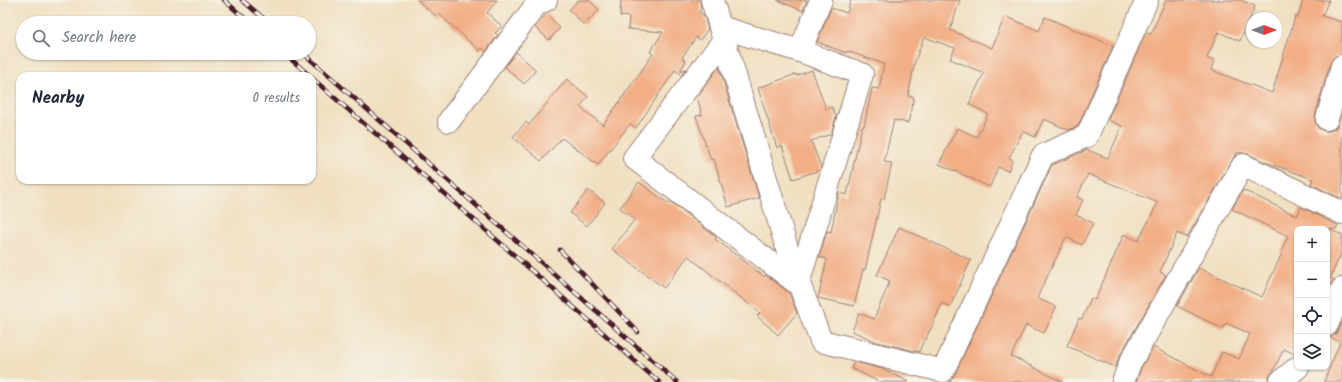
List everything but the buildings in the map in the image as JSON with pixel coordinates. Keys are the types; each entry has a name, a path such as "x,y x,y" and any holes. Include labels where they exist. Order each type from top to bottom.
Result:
{"street":[{"path":"712,0 798,284 821,341 941,376 1043,155 1087,136 1147,0"},
{"path":"800,51 821,0"},
{"path":"449,121 538,2"},
{"path":"722,33 800,51 862,74 798,284"},
{"path":"722,33 634,158 798,284"},
{"path":"1327,119 1342,66"},
{"path":"1123,382 1130,363 1243,166 1342,213"},
{"path":"1330,318 1342,289"},
{"path":"1280,382 1294,370"}],"railway":[{"path":"224,0 242,16"},
{"path":"242,0 261,16"},
{"path":"292,60 305,72"},
{"path":"311,60 677,382"},
{"path":"316,82 659,382"},
{"path":"560,250 638,332"}]}
